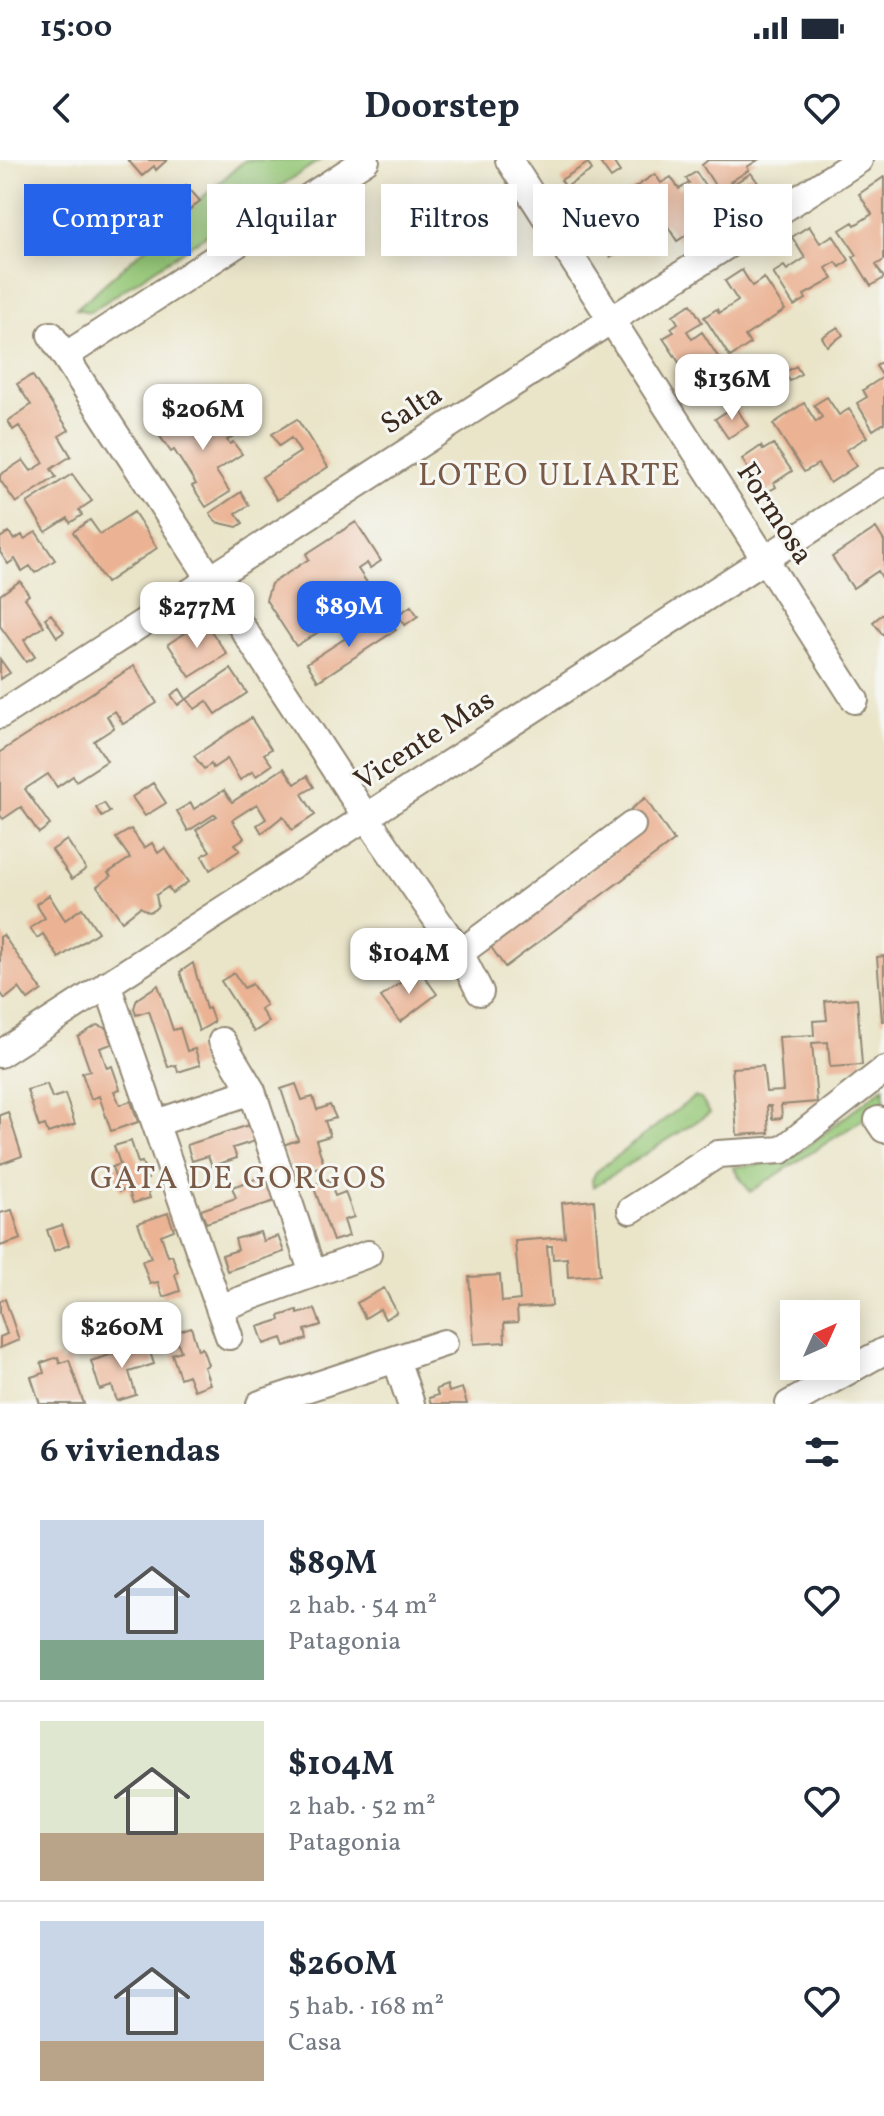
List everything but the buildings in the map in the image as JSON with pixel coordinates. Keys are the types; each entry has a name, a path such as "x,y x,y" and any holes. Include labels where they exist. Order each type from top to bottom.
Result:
{"street":[{"path":"366,160 58,345 366,817 460,953 480,992"},
{"name":"Formosa","path":"509,160 855,700"},
{"name":"Salta","path":"0,715 859,160"},
{"name":"Vicente Mas","path":"0,1054 884,482"},
{"path":"460,953 632,825"},
{"path":"107,984 229,1336"},
{"path":"222,1041 252,1091 313,1274"},
{"path":"631,1210 718,1154 782,1150 884,1070"},
{"path":"156,1123 252,1091"},
{"path":"219,1308 368,1254"},
{"path":"260,1404 444,1343"},
{"path":"789,1404 884,1351"},
{"path":"396,1359 411,1404"}],"green space":[{"path":"245,160 320,160 284,184 218,184"},
{"path":"207,194 207,235 191,245 191,208"},
{"path":"136,256 175,256 90,312 76,309"},
{"path":"884,1087 884,1106 750,1192 733,1167 787,1162"},
{"path":"694,1097 701,1099 710,1113 593,1187 596,1172"}],"district":[{"name":"LOTEO ULIARTE","path":"550,477"},
{"name":"GATA DE GORGOS","path":"239,1180"}]}
